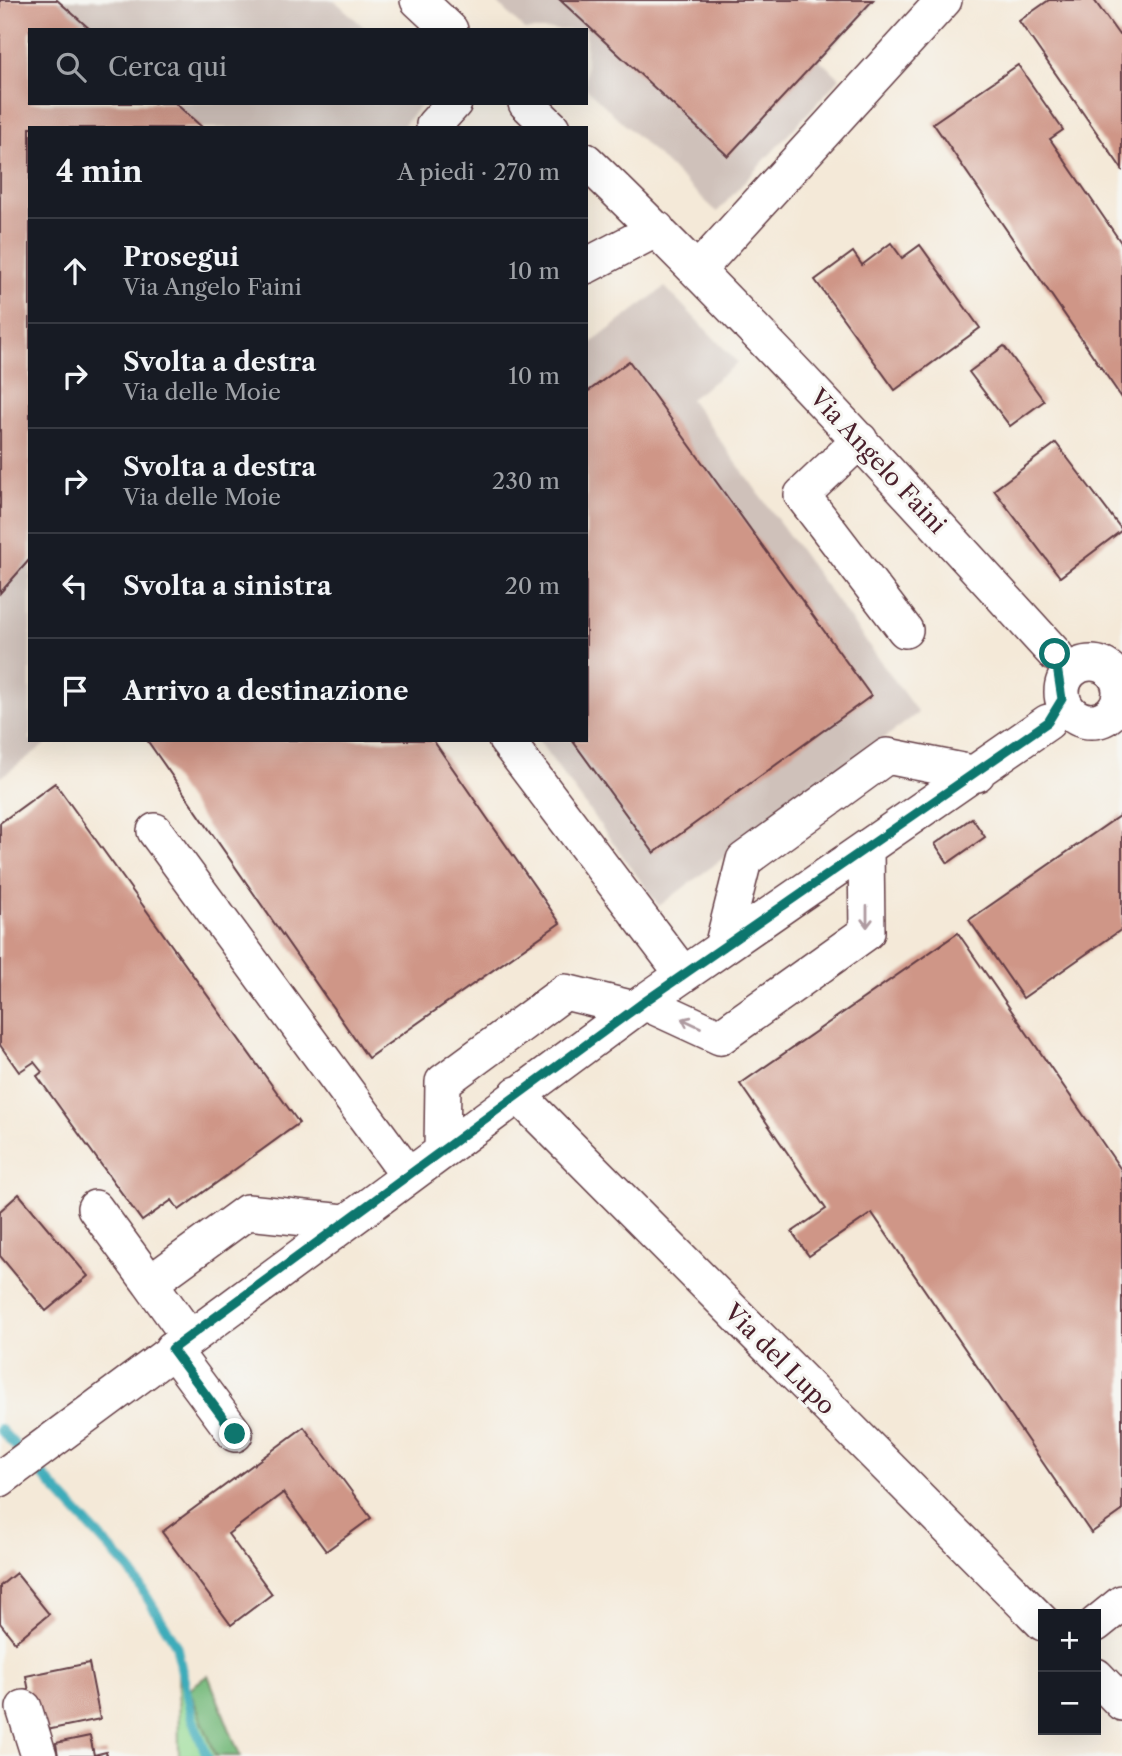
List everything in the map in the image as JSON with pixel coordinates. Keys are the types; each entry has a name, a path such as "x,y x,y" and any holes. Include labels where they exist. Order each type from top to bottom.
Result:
{"street":[{"path":"418,0 448,28"},
{"path":"698,270 944,0"},
{"path":"435,126 452,105"},
{"path":"528,105 550,126"},
{"name":"Via Angelo Faini","path":"588,163 698,270 860,440 1055,654"},
{"path":"588,265 657,229"},
{"path":"860,440 802,495 905,630"},
{"path":"1061,707 1055,654 1112,673"},
{"path":"6,1475 639,1005 977,774 1061,707 1070,671 1112,673"},
{"path":"1061,707 1097,721 1108,716 1116,708 1112,673"},
{"path":"508,742 683,974"},
{"path":"722,947 744,860 887,756 977,774"},
{"path":"155,831 408,1175"},
{"path":"442,1150 443,1082 565,992 639,1005 720,1037 867,932 866,849"},
{"name":"Via del Lupo","path":"517,1094 1038,1618"},
{"path":"95,1208 150,1283 181,1343 235,1434"},
{"path":"150,1283 247,1212 344,1222"},
{"path":"1101,1620 1122,1603"},
{"path":"1101,1681 1122,1703"},
{"path":"24,1708 39,1756"}],"shaded area":[{"path":"0,0 334,0 365,28 28,28 28,105 420,105 403,126 28,126 28,742 48,742 0,778"},
{"path":"494,0 877,0 820,60 840,78 717,212 588,90 588,28 523,28"},
{"path":"665,287 738,363 690,399 918,713 659,906 539,742 588,742 588,345"}],"green space":[{"path":"178,1662 216,1756 179,1756"},
{"path":"208,1675 240,1756 216,1756 189,1689"}],"building":[{"path":"0,0 57,0 89,28 28,28 28,105 177,105 201,126 28,126 28,561 0,593"},
{"path":"560,0 873,0 728,156"},
{"path":"1049,0 1094,0 1119,35 1122,33 1122,169 1019,21"},
{"path":"1018,65 1063,130 1050,139 1122,244 1122,398 933,123"},
{"path":"891,243 902,258 920,245 980,328 895,390 815,280 853,252 862,265"},
{"path":"1004,346 1044,401 1010,426 969,372"},
{"path":"629,361 871,696 654,853 573,742 588,742 588,392"},
{"path":"1056,443 1122,530 1060,577 994,490"},
{"path":"148,742 434,742 560,923 368,1058"},
{"path":"55,783 299,1123 179,1210 172,1200 142,1221 37,1076 42,1072 34,1062 19,1072 0,1045 0,823"},
{"path":"1122,814 1122,929 1023,998 969,920"},
{"path":"972,818 985,837 948,863 935,844"},
{"path":"958,933 1122,1171 1122,1511 1091,1533 872,1213 809,1256 792,1232 826,1209 740,1084"},
{"path":"19,1194 88,1276 46,1311 0,1256 0,1211"},
{"path":"304,1427 371,1518 326,1551 283,1493 228,1534 272,1594 231,1625 162,1532"},
{"path":"16,1573 49,1614 15,1642 0,1623 0,1586"},
{"path":"89,1663 100,1719 37,1732 26,1676"},
{"path":"90,1736 94,1755 106,1752 107,1756 58,1756 56,1743"}],"waterway":[{"path":"0,1429 130,1570 176,1644 192,1718 207,1756"}],"route":[{"path":"235,1434 172,1349 644,1002 977,774 1048,722 1062,699 1055,654"}]}
